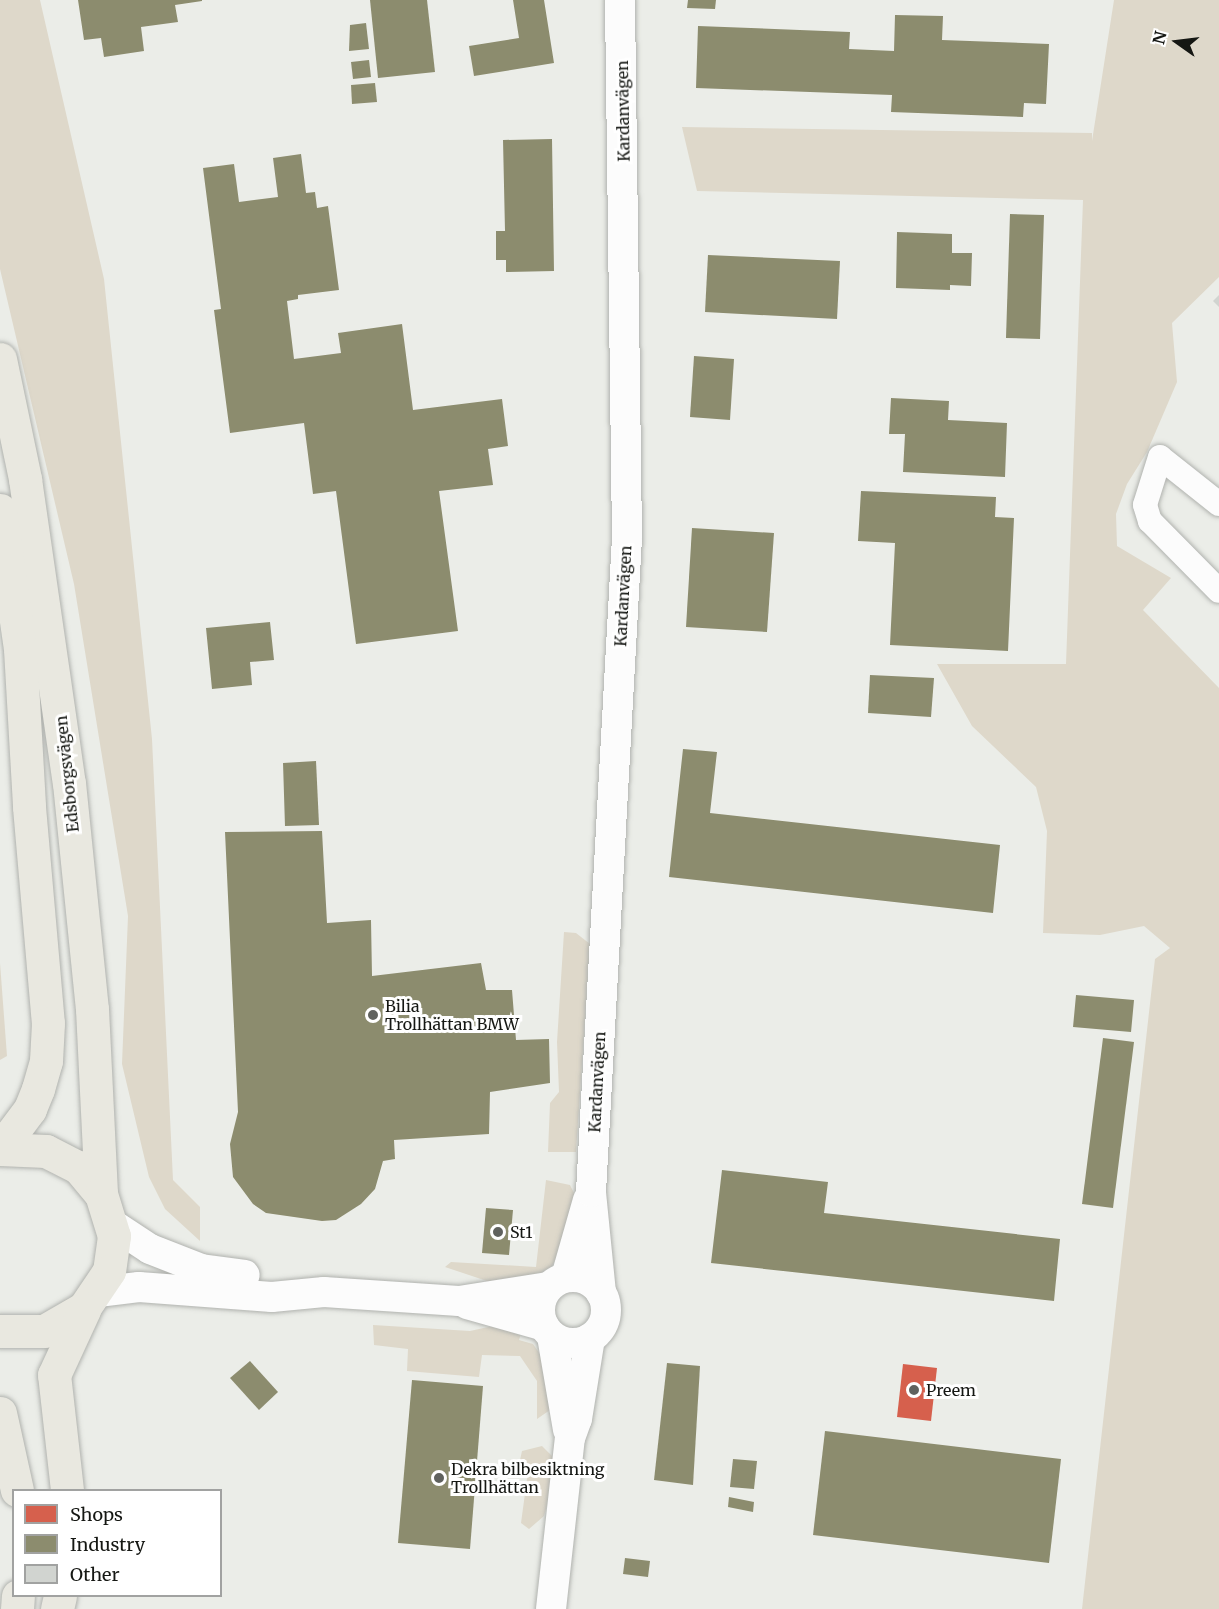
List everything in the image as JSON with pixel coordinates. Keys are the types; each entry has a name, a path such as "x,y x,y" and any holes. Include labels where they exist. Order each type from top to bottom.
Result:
{"highway":[{"name":"Edsborgsvägen","path":"0,359 26,479 69,783 92,1009 112,1259 91,1300"},
{"path":"0,510 20,649 29,807 48,1023 46,1061 38,1089 30,1109 0,1149"},
{"path":"0,1149 35,1148 58,1155 87,1175 107,1209"},
{"path":"0,1331 44,1331 91,1300"},
{"path":"67,1489 54,1375 91,1300"},
{"path":"0,1413 17,1489"}],"street":[{"name":"Kardanvägen","path":"601,1293 591,1192 627,538 620,0"},
{"path":"1219,504 1160,457 1145,505 1150,521 1219,591"},
{"name":"Kardanvägen","path":"557,1282 591,1192"},
{"path":"107,1209 150,1249 201,1269 324,1292 459,1301 557,1282 586,1279 601,1293 605,1318 590,1338 577,1419 570,1438 551,1609"},
{"path":"557,1282 540,1306 548,1331 570,1438"},
{"path":"91,1300 150,1288 272,1297 324,1292"},
{"path":"459,1301 548,1331 569,1343 590,1338"}],"shaded area":[{"path":"0,0 40,0 104,279 152,739 173,1180 200,1207 200,1241 165,1209 149,1177 122,1064 128,916 74,584 0,269"},
{"path":"1114,0 1219,0 1219,277 1172,323 1177,382 1147,452 1127,484 1116,514 1117,546 1171,578 1143,610 1219,688 1219,1609 1082,1609 1155,959 1170,948 1144,926 1100,935 1043,933 1047,831 1036,787 972,726 937,664 1066,664 1083,200 697,191 682,127 1092,133 1092,141"},
{"path":"564,932 576,933 590,944 576,1152 548,1152 550,1103 559,1092 557,1042"},
{"path":"0,963 7,1056 0,1060"},
{"path":"546,1180 570,1185 576,1197 564,1248 551,1267 523,1283 499,1285 445,1267 451,1262 536,1267"},
{"path":"502,1324 522,1330 519,1340 533,1344 542,1357 550,1410 537,1419 537,1381 520,1356 482,1355 479,1377 407,1371 408,1349 374,1345 373,1325 470,1331"},
{"path":"542,1446 553,1457 553,1484 544,1516 529,1529 521,1523 529,1464 520,1460 522,1451"}],"building: Shops":[{"path":"903,1364 937,1368 931,1421 897,1417"}],"building: Industry":[{"path":"78,0 202,1 175,5 178,22 141,27 144,51 104,57 101,38 84,40"},
{"path":"370,0 427,0 435,72 378,78"},
{"path":"513,0 544,0 554,63 474,76 469,46 519,38"},
{"path":"688,0 716,0 715,9 687,8"},
{"path":"895,15 943,16 942,40 1049,44 1046,104 1024,103 1023,117 891,112 892,95 696,88 698,26 850,32 849,49 894,51"},
{"path":"366,23 369,49 349,51 350,25"},
{"path":"369,60 371,77 353,79 351,62"},
{"path":"375,83 377,102 352,104 351,85"},
{"path":"552,139 554,271 506,272 506,260 496,260 496,231 505,231 503,140"},
{"path":"301,154 306,193 315,192 317,208 328,206 339,290 298,295 298,299 287,301 294,359 341,353 338,333 402,324 413,410 502,399 508,446 488,449 493,485 439,491 458,631 356,644 336,491 313,494 304,423 230,433 214,310 221,309 203,168 234,164 239,202 278,197 273,158"},
{"path":"1010,214 1044,215 1040,339 1006,338"},
{"path":"897,232 952,234 952,253 972,253 971,286 950,285 950,290 896,288"},
{"path":"708,255 840,261 837,319 705,312"},
{"path":"694,356 734,359 730,420 690,417"},
{"path":"891,398 949,401 948,420 1007,423 1005,477 903,472 905,434 889,434"},
{"path":"861,491 996,497 995,517 1014,518 1008,651 890,645 895,543 858,541"},
{"path":"692,528 774,533 767,632 686,627"},
{"path":"270,622 274,660 250,662 252,685 212,689 206,628"},
{"path":"870,675 934,678 931,717 868,713"},
{"path":"683,749 717,752 710,813 1000,845 993,913 669,877"},
{"path":"316,761 319,825 285,826 283,763"},
{"name":"Bilia Trollhättan BMW","path":"322,831 327,923 371,920 372,976 481,963 486,990 512,990 516,1040 549,1039 550,1083 490,1092 489,1134 394,1140 395,1159 383,1161 375,1189 361,1204 336,1220 322,1221 266,1213 253,1204 233,1177 230,1144 238,1112 225,832"},
{"path":"1076,995 1134,1000 1131,1032 1073,1027"},
{"path":"1103,1038 1134,1042 1113,1208 1082,1204"},
{"path":"722,1170 828,1182 824,1213 1060,1239 1054,1301 711,1263"},
{"name":"St1","path":"486,1208 513,1210 509,1255 482,1253"},
{"path":"250,1361 278,1392 259,1410 230,1378"},
{"path":"667,1363 700,1366 693,1485 654,1480"},
{"name":"Dekra bilbesiktning Trollhättan","path":"412,1380 483,1386 470,1549 398,1543"},
{"path":"825,1431 1061,1459 1049,1563 813,1535"},
{"path":"733,1459 757,1461 754,1489 730,1487"},
{"path":"729,1497 754,1502 753,1512 728,1507"},
{"path":"625,1558 650,1561 648,1577 623,1574"}],"building: Other":[{"path":"1219,295 1219,307 1213,301"}],"place":[{"name":"Bilia Trollhättan BMW","path":"373,1015"},
{"name":"St1","path":"498,1232"},
{"name":"Preem","path":"914,1390"},
{"name":"Dekra bilbesiktning Trollhättan","path":"439,1478"}]}
